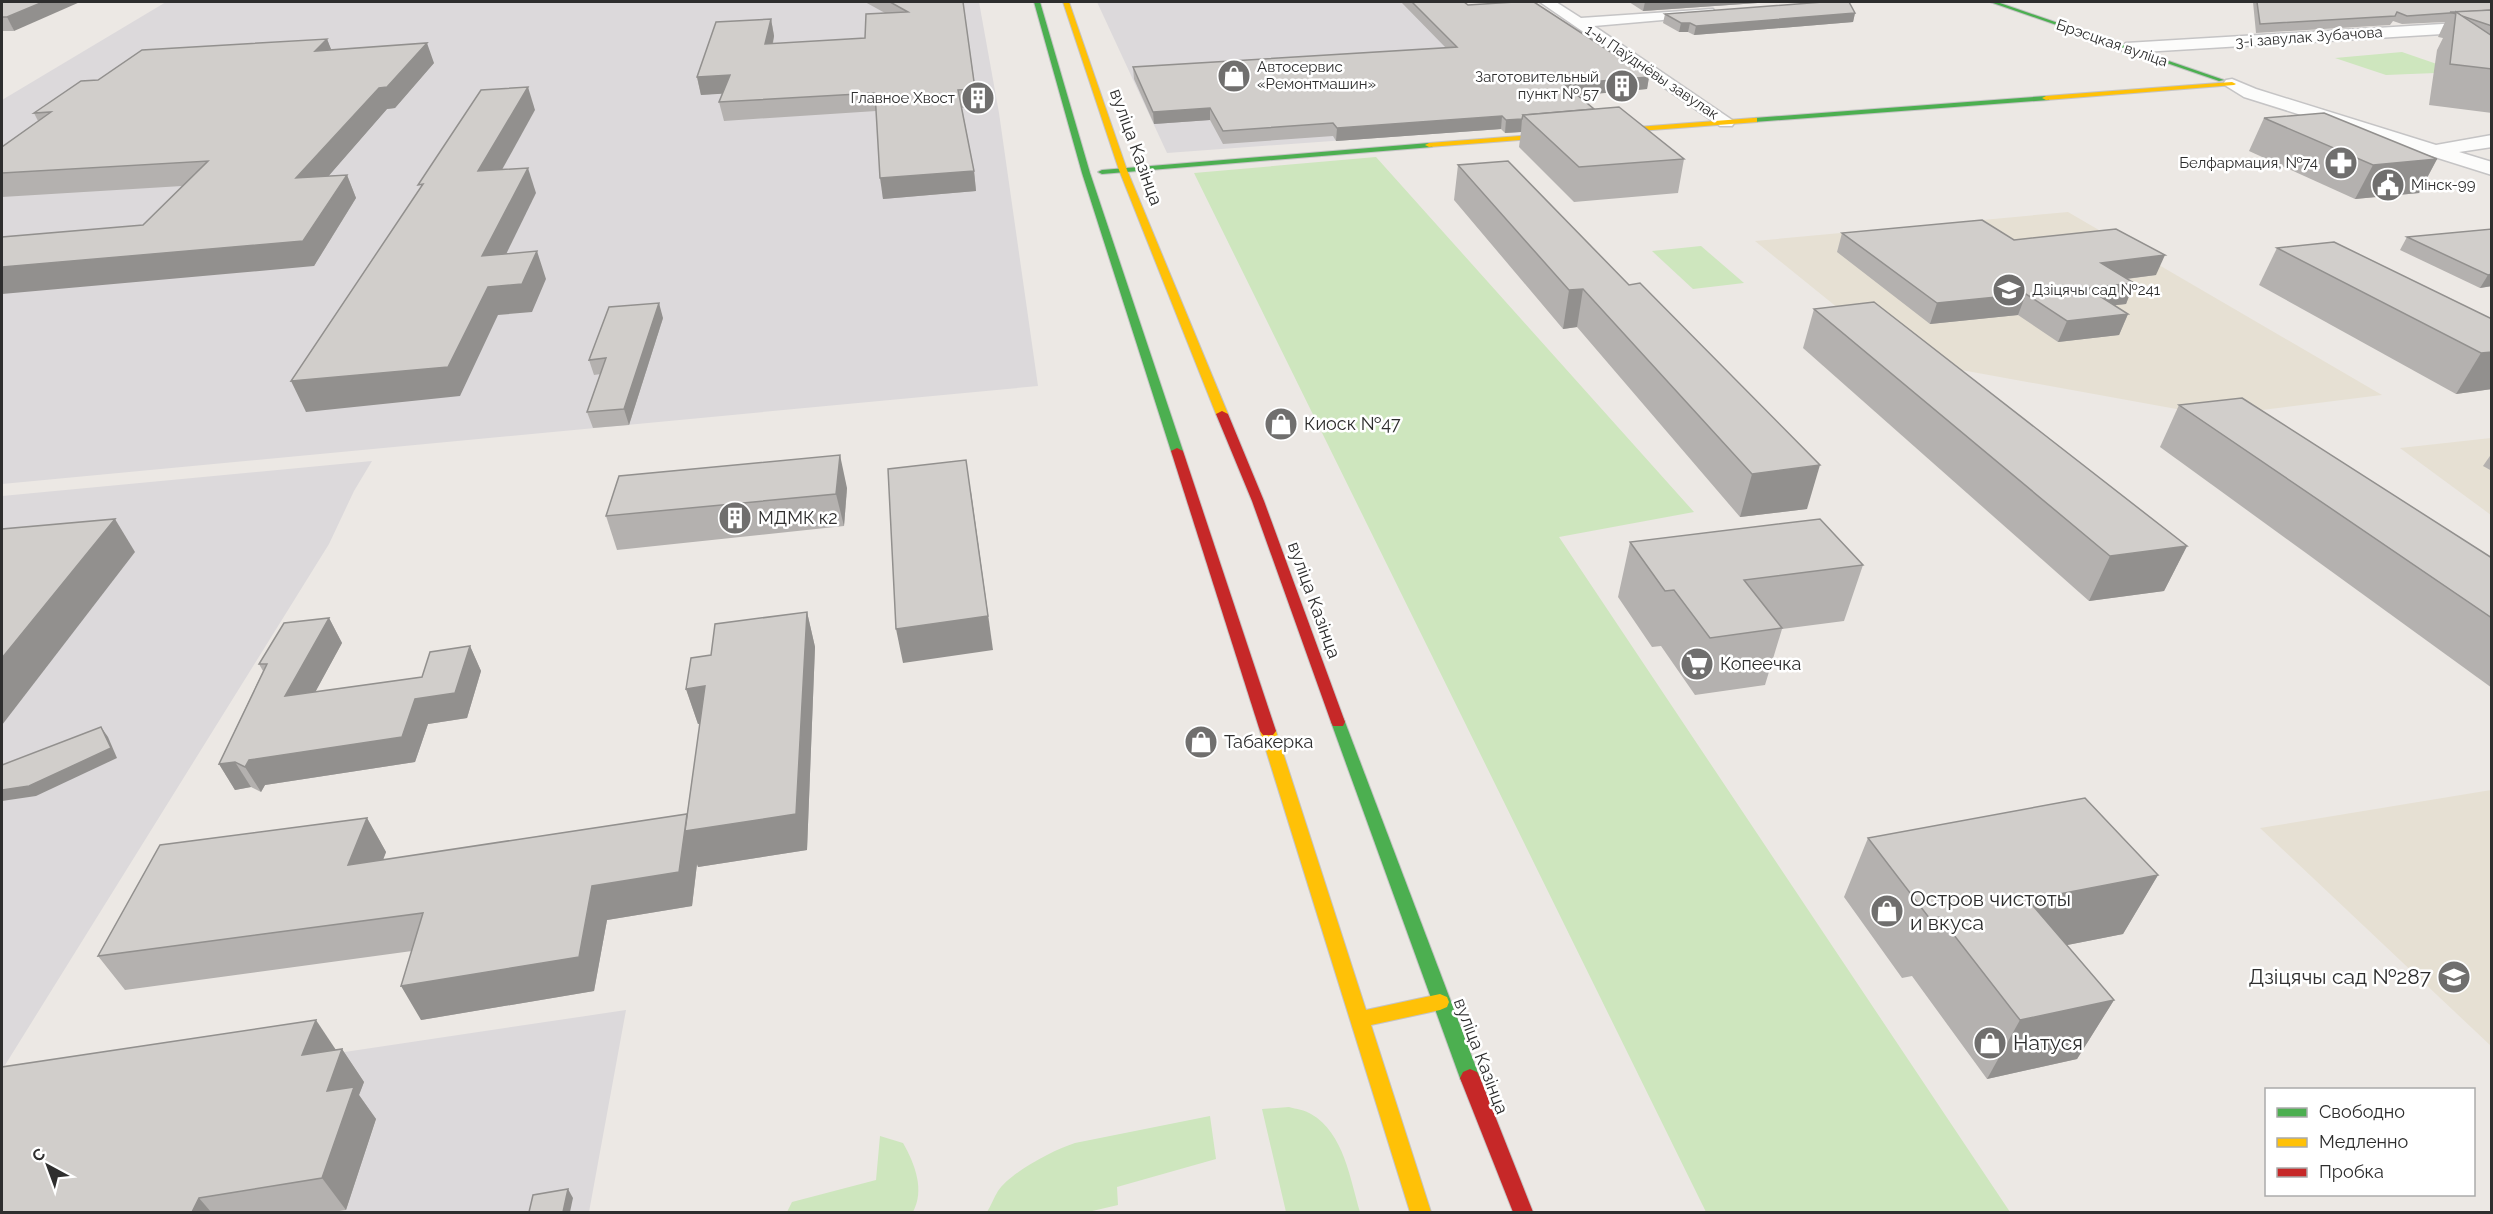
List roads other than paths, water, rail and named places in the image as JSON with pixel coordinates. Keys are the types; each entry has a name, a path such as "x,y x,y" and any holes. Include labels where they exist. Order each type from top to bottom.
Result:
{"main road":[{"path":"1037,2 1086,173 1166,401 1421,1212"},
{"name":"вуліца Казінца","path":"1066,2 1123,170 1210,396 1258,501 1440,1002 1523,1212"},
{"name":"Брэсцкая вуліца","path":"1993,2 2232,84"},
{"path":"1053,56 1066,52 1084,55"},
{"path":"1086,173 2232,84"},
{"path":"1361,1019 1440,1002"}],"street":[{"name":"1-ы Паўднёвы завулак","path":"1547,2 1726,122"},
{"path":"1579,22 1718,12"},
{"name":"3-і завулак Зубачова","path":"2127,48 2492,26"},
{"name":"Брэсцкая вуліца","path":"2232,84 2250,93 2384,137 2437,150 2492,169"},
{"path":"2437,150 2492,141"}],"place":[{"name":"Автосервис «Ремонтмашин»","path":"1234,76"},
{"name":"Заготовительный пункт № 57","path":"1622,86"},
{"name":"Главное Хвост","path":"978,98"},
{"name":"Белфармация, №74","path":"2341,163"},
{"name":"Мінск-99","path":"2388,185"},
{"name":"Дзіцячы сад №241","path":"2009,290"},
{"name":"Киоск №47","path":"1281,424"},
{"name":"МДМК к2","path":"735,518"},
{"name":"Копеечка","path":"1697,664"},
{"name":"Табакерка","path":"1201,742"},
{"name":"Остров чистоты и вкуса","path":"1887,911"},
{"name":"Дзіцячы сад №287","path":"2454,977"},
{"name":"Натуся","path":"1990,1043"}]}
